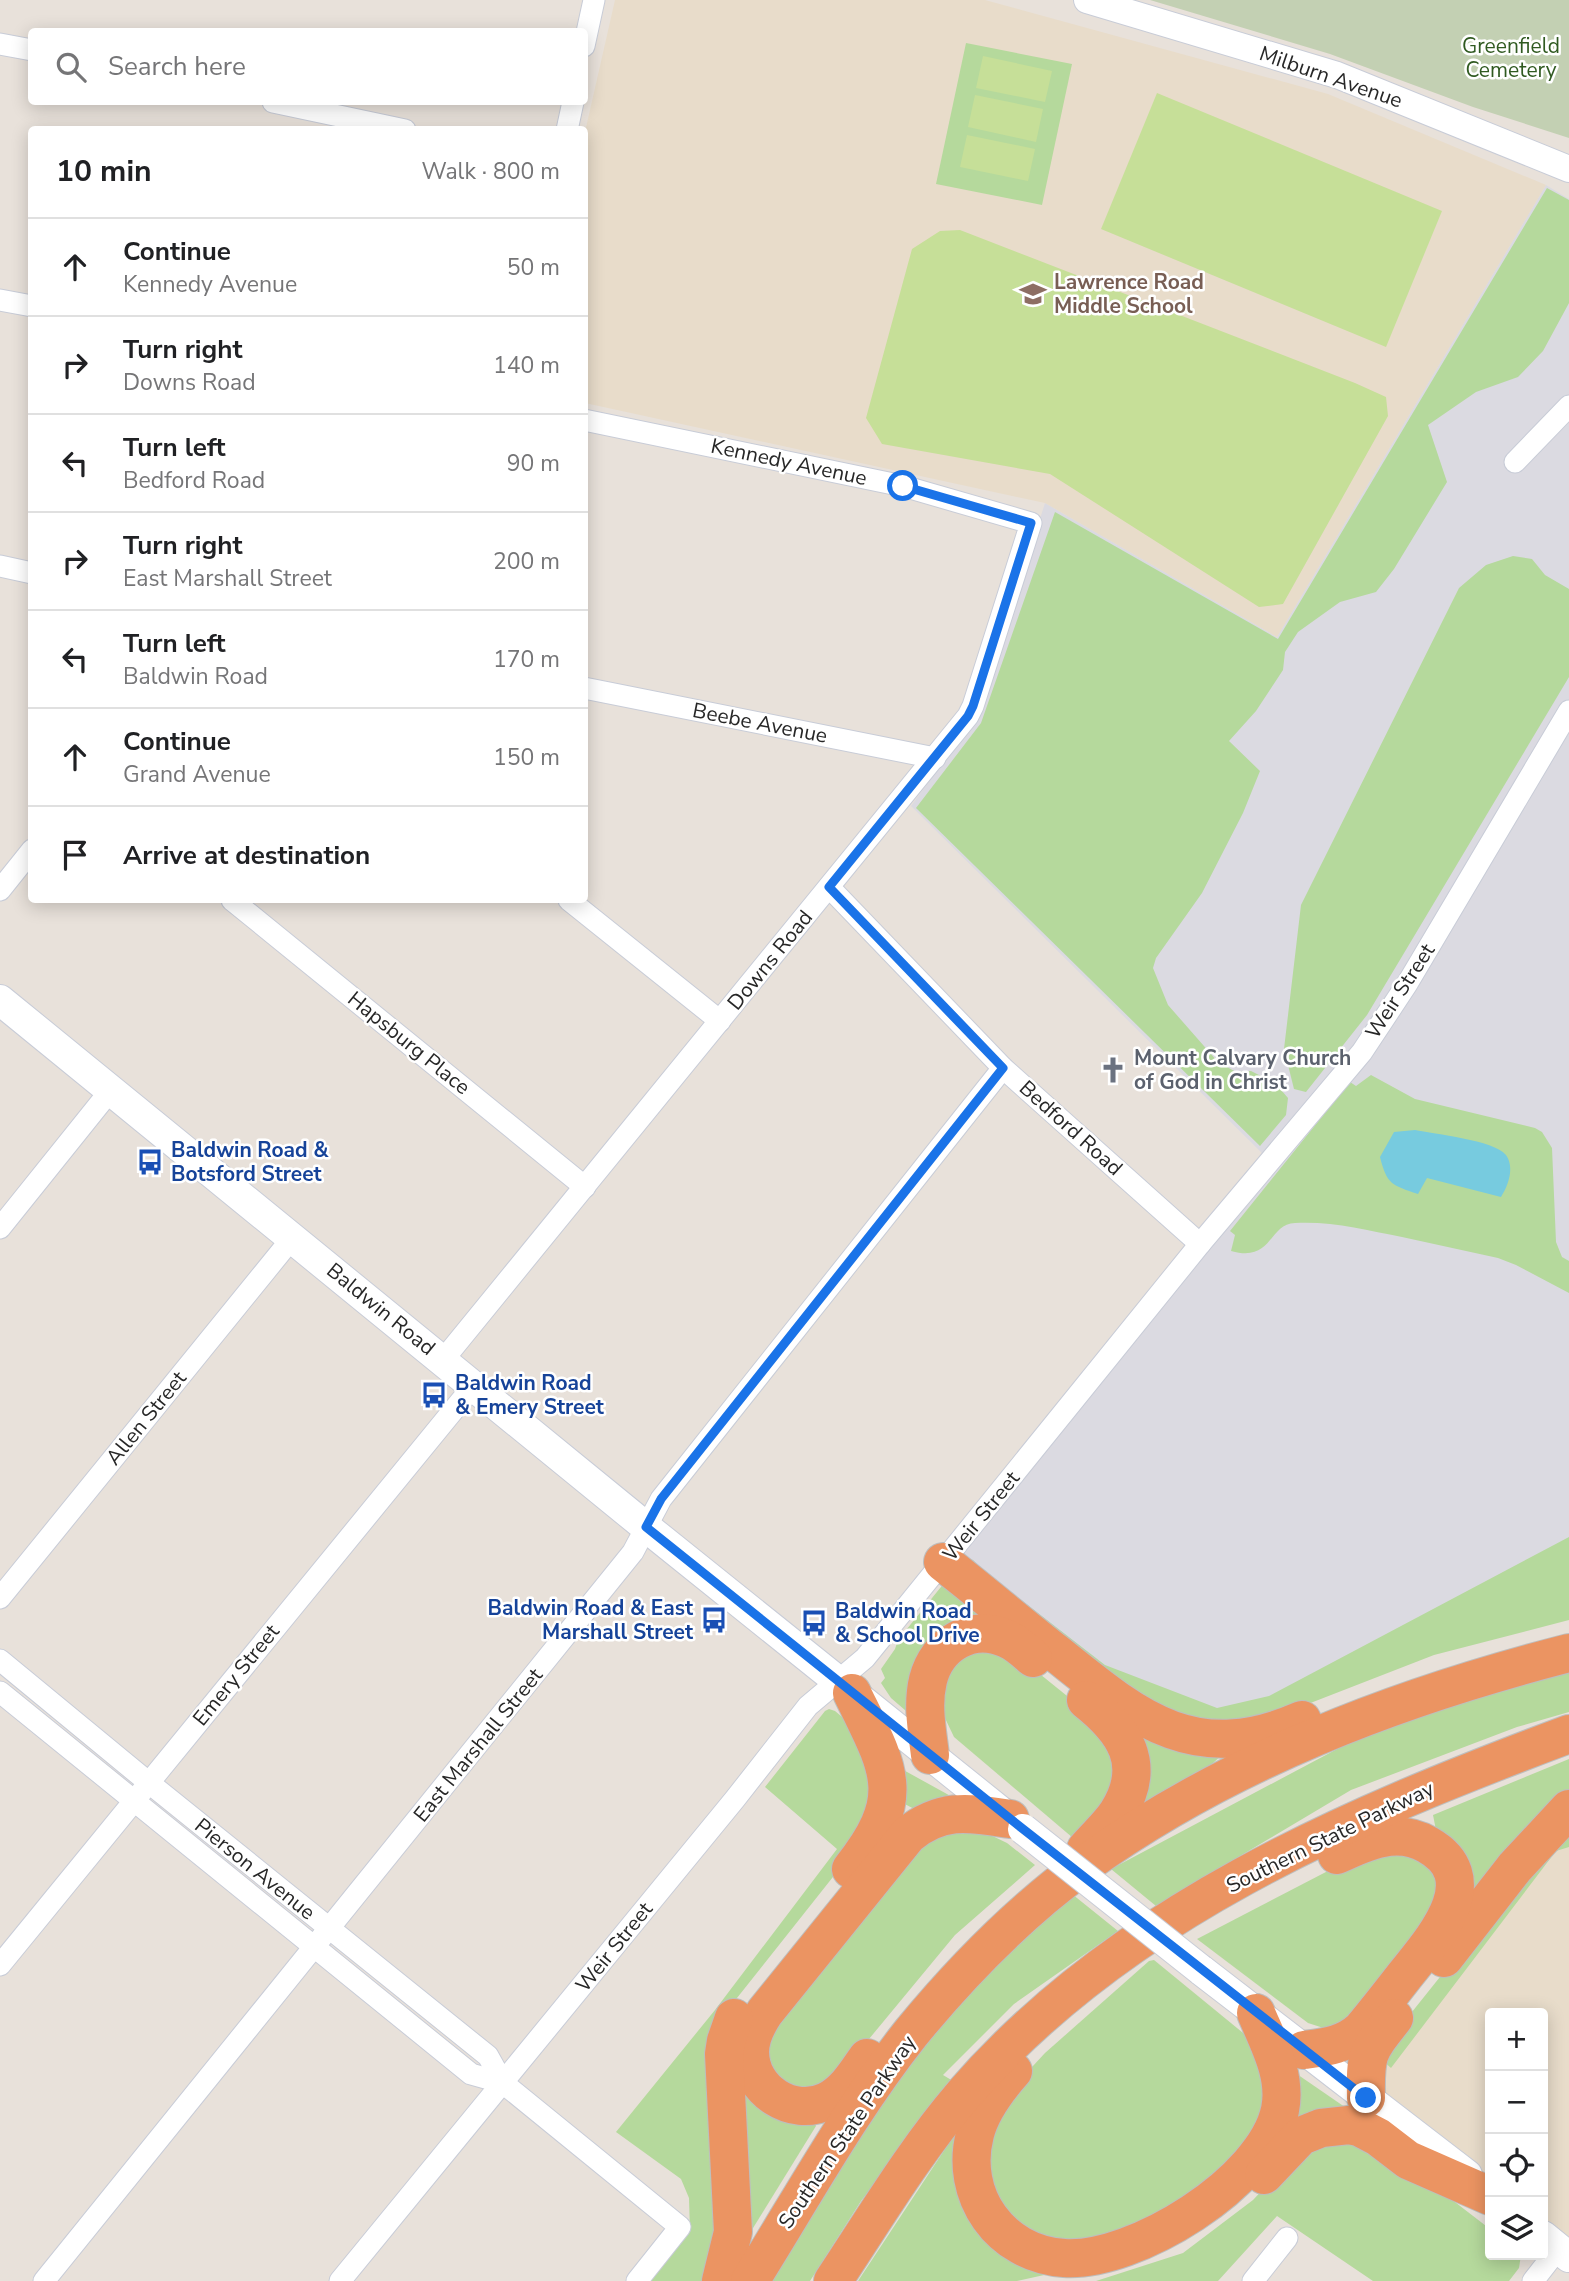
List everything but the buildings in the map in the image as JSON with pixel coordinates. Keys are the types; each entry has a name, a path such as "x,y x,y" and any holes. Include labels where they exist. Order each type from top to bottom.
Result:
{"highway":[{"path":"943,1562 1125,1707 1165,1727 1206,1738 1235,1738 1276,1730 1431,1671 1553,1657"},
{"path":"930,1755 925,1712 931,1670 944,1648 955,1640 976,1634 998,1636 1016,1644 1099,1710 1125,1740 1132,1762 1129,1789 1124,1802 1117,1814 1031,1909"},
{"name":"Southern State Parkway","path":"750,2281 889,2062 956,1982 1031,1909 1083,1866 1145,1825 1209,1788 1272,1757 1379,1712 1470,1680 1553,1657"},
{"path":"720,2281 733,2232 724,2064 729,2030 739,2008 864,1851 876,1834 886,1808 889,1786 886,1767 844,1687"},
{"name":"Southern State Parkway","path":"833,2281 919,2152 963,2095 1036,2019 1127,1947 1241,1878 1372,1814 1569,1734"},
{"path":"1366,2098 1366,2062 1377,2040 1482,1911 1514,1867 1569,1809"},
{"path":"956,1982 872,2051 851,2081 827,2101 808,2106 787,2103 768,2092 754,2073 750,2049 757,2024 908,1835 927,1820 949,1814 977,1814 1016,1824"},
{"path":"1175,1916 1281,1882 1345,1851 1378,1839 1391,1836 1415,1838 1441,1854 1451,1871 1454,1891 1450,1912 1439,1931 1355,2036 1331,2046 1304,2050"},
{"path":"1127,1947 1049,2036 1000,2086 975,2133 971,2167 979,2201 996,2227 1020,2245 1034,2252 1062,2258 1085,2257 1113,2250 1151,2236 1188,2216 1238,2177 1270,2138 1280,2111 1279,2073 1256,2013"},
{"path":"1073,2281 1144,2259 1200,2230 1247,2193 1301,2136 1321,2128 1349,2125 1359,2127 1378,2137 1408,2160 1485,2192"}],"main road":[{"name":"Baldwin Road","path":"0,1000 844,1687 1201,1970 1485,2190"}],"street":[{"path":"588,28 594,0"},
{"name":"Milburn Avenue","path":"1087,0 1337,75 1569,170"},
{"path":"0,44 28,49"},
{"path":"287,105 386,126"},
{"path":"568,126 572,105"},
{"path":"0,300 28,305"},
{"path":"1515,462 1569,406"},
{"name":"Kennedy Avenue","path":"588,421 903,486 1031,523"},
{"name":"Downs Road","path":"443,1360 968,716 1031,523"},
{"path":"0,566 28,572"},
{"name":"Beebe Avenue","path":"588,689 936,758"},
{"name":"Weir Street","path":"340,2281 808,1706 844,1687 1200,1244 1362,1052 1407,984 1569,711"},
{"path":"0,890 28,855"},
{"name":"Bedford Road","path":"829,887 1003,1068 1200,1244"},
{"name":"Hapsburg Place","path":"236,903 585,1187"},
{"path":"573,903 720,1021"},
{"name":"East Marshall Street","path":"44,2281 633,1552 661,1499 1003,1068"},
{"path":"0,1228 110,1091"},
{"name":"Allen Street","path":"0,1598 293,1237"},
{"name":"Emery Street","path":"0,1965 474,1385"},
{"name":"Pierson Avenue","path":"0,1661 488,2056 503,2083 680,2227 637,2281"},
{"name":"Pierson Avenue","path":"0,1692 471,2074 503,2083"},
{"path":"1253,2281 1287,2238"},
{"path":"1533,2281 1557,2247"}],"shaded area":[{"name":"Lawrence Road Middle School","path":"615,0 985,0 1328,94 1546,185 1277,637 1045,503 588,404 586,126"},
{"path":"1546,185 1569,199 1569,1607 1222,1713 1105,1670 952,1544 1265,1156 911,806 977,717 1045,503 1277,637"},
{"path":"1569,1830 1569,2250 1548,2234 1548,2008 1485,2008 1485,2186 1364,2092"}],"green space":[{"name":"Greenfield Cemetery","path":"1150,0 1569,0 1569,138 1473,107 1330,54"},
{"path":"966,43 1072,64 1042,205 936,184"},
{"path":"983,56 1052,71 1045,102 976,88"},
{"path":"1157,93 1442,211 1386,347 1101,229"},
{"path":"975,95 1043,109 1036,142 968,127"},
{"path":"967,135 1035,149 1028,181 960,167"},
{"path":"1547,188 1569,200 1569,303 1543,351 1518,377 1476,392 1428,425 1447,482 1394,569 1376,592 1340,602 1298,632 1285,652 1283,670 1256,711 1229,741 1260,771 1243,813 1202,893 1156,958 1153,968 1168,1005 1218,1062 1236,1072 1251,1071 1275,1083 1288,1098 1286,1115 1260,1146 916,808 981,723 1055,512 1278,639"},
{"path":"960,230 1386,397 1388,416 1283,604 1259,607 1050,474 882,444 866,418 912,249 940,231"},
{"path":"1513,556 1532,559 1545,575 1569,589 1569,677 1367,1015 1306,1092 1294,1089 1284,1049 1301,905 1459,588 1486,565"},
{"path":"1371,1075 1415,1099 1535,1128 1542,1132 1552,1148 1556,1242 1562,1257 1569,1261 1569,1293 1498,1258 1336,1225 1286,1225 1263,1248 1255,1252 1231,1251 1235,1235 1230,1231 1350,1082 1356,1086"},
{"path":"1569,1537 1569,1620 1434,1655 1277,1716 1230,1726 1134,1702 963,1557 973,1560 1105,1665 1217,1708 1269,1696"},
{"path":"945,1582 990,1623 913,1717 891,1698 881,1683 885,1678 881,1669 898,1640"},
{"path":"1009,1649 1108,1729 1122,1782 1073,1838 954,1737 943,1714 936,1682 956,1652"},
{"path":"1569,1671 1569,1712 1517,1727 1351,1790 1156,1906 1111,1869 1373,1730"},
{"path":"829,1709 865,1736 879,1764 867,1834 733,2003 720,2114 712,2281 650,2281 690,2232 689,2198 681,2179 616,2132 715,2010 837,1849 765,1787"},
{"path":"1151,1729 1226,1751 1212,1764 1141,1806 1137,1739"},
{"path":"1569,1759 1569,1796 1455,1926 1433,1815"},
{"path":"898,1767 956,1799 922,1813 897,1800"},
{"path":"1569,1820 1569,1847 1556,1851 1391,2068 1381,2059 1384,2047 1559,1828"},
{"path":"980,1830 1007,1843 1035,1865 955,1935 869,2039 844,2075 800,2094 762,2063 764,2033 924,1831"},
{"path":"1378,1845 1421,1850 1446,1890 1339,2033 1308,2023 1197,1939"},
{"path":"1072,1894 1118,1931 1014,2004 943,2075 953,2081 861,2201 810,2281 771,2281 857,2138 929,2035 1021,1939"},
{"path":"1154,1960 1259,2046 1269,2112 1192,2202 1116,2241 1055,2247 1020,2231 992,2198 980,2156 993,2109 1045,2053 1149,1961"},
{"path":"1291,2070 1355,2114 1275,2146"},
{"path":"741,2092 811,2114 816,2126 737,2254"},
{"path":"1327,2133 1382,2146 1485,2225 1485,2260 1520,2260 1519,2268 1509,2281 1373,2281 1277,2216 1218,2281 1096,2281 1183,2253 1253,2200 1303,2147"},
{"path":"953,2137 965,2141 967,2200 1094,2264 1017,2281 858,2281"}],"water":[{"path":"1415,1130 1489,1145 1506,1155 1510,1171 1501,1197 1427,1178 1418,1194 1392,1183 1385,1173 1380,1157 1394,1132"}],"place":[{"name":"Lawrence Road Middle School","path":"1033,294"},
{"name":"Mount Calvary Church of God in Christ","path":"1113,1070"},
{"name":"Baldwin Road & Botsford Street","path":"150,1162"},
{"name":"Baldwin Road & Emery Street","path":"434,1395"},
{"name":"Baldwin Road & East Marshall Street","path":"714,1620"},
{"name":"Baldwin Road & School Drive","path":"814,1623"}],"route":[{"path":"903,486 1031,523 968,716 829,887 1003,1068 661,1499 646,1527 1023,1829 1366,2098"}]}
